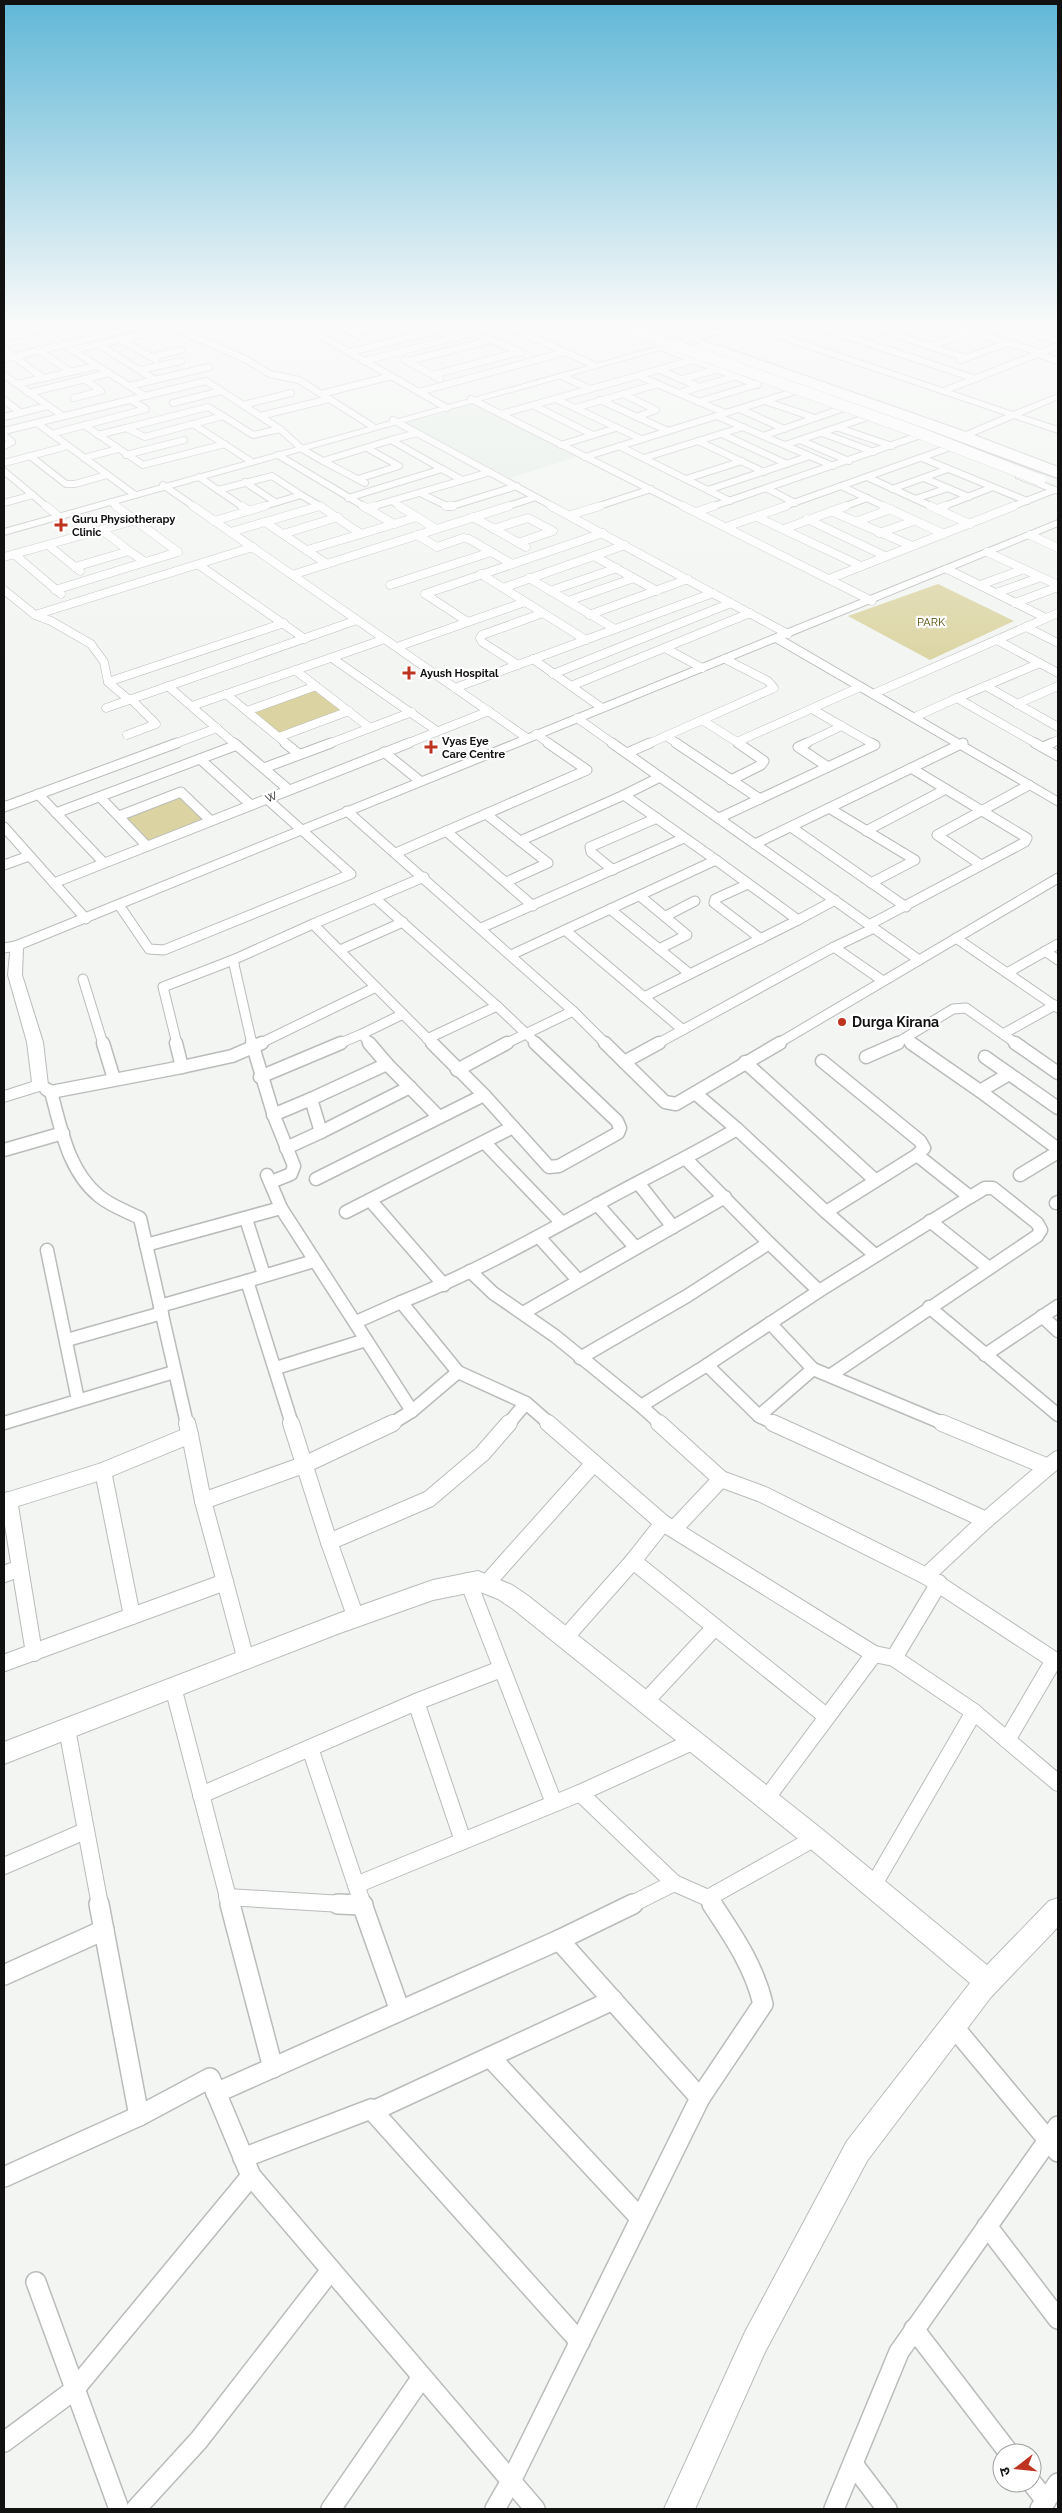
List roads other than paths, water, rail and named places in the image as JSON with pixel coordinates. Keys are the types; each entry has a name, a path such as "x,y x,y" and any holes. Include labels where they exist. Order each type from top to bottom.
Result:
{"highway":[{"path":"928,436 1040,480 1057,489"},
{"path":"956,436 1057,473"}],"street":[{"path":"4,446 12,442 5,436"},
{"path":"54,436 133,494"},
{"path":"100,436 140,464 149,464 225,444"},
{"path":"213,436 251,461"},
{"path":"288,436 300,448 377,489 392,501 436,529"},
{"path":"4,530 56,514 278,455 338,436"},
{"path":"164,486 341,436"},
{"path":"323,461 405,436"},
{"path":"423,436 750,613 860,687 917,716 961,744 1058,798"},
{"path":"544,436 872,600"},
{"path":"561,445 589,436"},
{"path":"635,436 641,439"},
{"path":"585,457 650,436"},
{"path":"644,458 714,436"},
{"path":"727,436 787,464"},
{"path":"764,436 833,466"},
{"path":"785,445 812,436"},
{"path":"831,436 873,455"},
{"path":"863,436 892,446"},
{"path":"696,512 865,455 873,455 917,436"},
{"path":"919,436 1057,489"},
{"path":"971,436 1057,473"},
{"path":"126,455 181,438 198,452"},
{"path":"391,440 462,480"},
{"path":"800,440 849,461"},
{"path":"698,441 764,472"},
{"path":"846,448 854,445"},
{"path":"4,463 68,446"},
{"path":"619,446 730,501"},
{"path":"358,479 399,466 367,448"},
{"path":"726,527 948,448"},
{"path":"84,458 118,450"},
{"path":"830,453 838,450"},
{"path":"278,455 394,524"},
{"path":"30,456 66,484 75,484 107,475"},
{"path":"708,490 810,456"},
{"path":"922,458 1027,501"},
{"path":"686,479 742,461"},
{"path":"880,462 894,468"},
{"path":"348,498 442,469"},
{"path":"892,489 948,469"},
{"path":"4,471 56,514"},
{"path":"367,508 490,472"},
{"path":"218,490 272,476 338,517 361,534"},
{"path":"303,479 311,476"},
{"path":"199,477 248,510"},
{"path":"867,477 970,524"},
{"path":"924,478 969,497"},
{"path":"286,484 294,481"},
{"path":"245,482 275,502"},
{"path":"164,486 489,711 587,770 396,853"},
{"path":"420,493 444,507 449,507 517,486"},
{"path":"841,486 944,534"},
{"path":"937,509 993,487"},
{"path":"915,499 948,488"},
{"path":"571,515 651,489"},
{"path":"768,489 795,503"},
{"path":"829,579 1057,489"},
{"path":"4,530 111,502 133,494"},
{"path":"4,503 33,495"},
{"path":"214,521 300,495"},
{"path":"292,575 536,497"},
{"path":"784,529 867,498"},
{"path":"55,590 178,552 111,502"},
{"path":"231,532 320,506"},
{"path":"856,522 891,509"},
{"path":"831,511 912,546"},
{"path":"283,534 338,517"},
{"path":"307,550 417,517"},
{"path":"473,517 538,555"},
{"path":"757,517 862,566"},
{"path":"494,529 528,518 554,531 518,543"},
{"path":"807,519 886,556"},
{"path":"4,557 136,520"},
{"path":"879,533 914,521"},
{"path":"265,522 327,564"},
{"path":"246,1660 204,1501 140,1218 99,1196 78,1172 46,1088 35,1042 14,975 10,947 86,919 347,810 872,600 1058,523"},
{"path":"102,530 145,562"},
{"path":"468,622 425,594 603,533"},
{"path":"417,535 437,546 469,539 512,564"},
{"path":"1030,535 1058,548"},
{"path":"1044,541 1058,536"},
{"path":"849,547 858,544"},
{"path":"48,545 90,579"},
{"path":"503,588 625,545"},
{"path":"35,614 253,547"},
{"path":"832,553 841,550"},
{"path":"75,567 129,551"},
{"path":"390,585 491,552"},
{"path":"987,552 1058,586"},
{"path":"14,554 55,590 73,602"},
{"path":"594,556 657,591"},
{"path":"198,565 305,639"},
{"path":"550,591 617,568"},
{"path":"947,569 1046,618"},
{"path":"980,585 1024,569"},
{"path":"481,574 586,640"},
{"path":"996,593 1041,577"},
{"path":"529,578 614,630"},
{"path":"568,601 634,578"},
{"path":"589,615 688,579"},
{"path":"1015,603 1058,586"},
{"path":"5,591 35,614 47,618 96,645 106,668 108,682 130,699 156,724 127,735"},
{"path":"455,688 713,593"},
{"path":"397,647 525,602"},
{"path":"553,674 731,603"},
{"path":"518,665 482,642 480,638 482,635 543,613"},
{"path":"571,686 750,613"},
{"path":"875,693 1058,613"},
{"path":"106,708 358,620"},
{"path":"108,682 284,623"},
{"path":"1026,627 1058,643"},
{"path":"782,636 1058,802"},
{"path":"192,706 385,639"},
{"path":"997,640 1058,673"},
{"path":"632,643 648,654"},
{"path":"666,648 702,668"},
{"path":"332,658 412,712 437,732"},
{"path":"533,659 602,708"},
{"path":"627,753 774,688 768,681 725,659"},
{"path":"917,716 1040,663"},
{"path":"295,670 370,728"},
{"path":"168,686 290,790"},
{"path":"246,711 316,686"},
{"path":"986,686 1058,727"},
{"path":"1017,704 1058,686"},
{"path":"737,742 860,687"},
{"path":"1045,692 1058,699"},
{"path":"226,694 299,754"},
{"path":"957,698 1058,756"},
{"path":"719,818 875,745 812,709"},
{"path":"279,737 349,711"},
{"name":"W","path":"54,883 489,711"},
{"path":"264,768 412,712"},
{"path":"577,718 918,960"},
{"path":"702,720 761,757 764,761 761,765 731,780"},
{"path":"828,767 798,747 842,726"},
{"path":"4,806 217,728"},
{"path":"666,736 760,799"},
{"path":"1043,747 1058,740"},
{"path":"756,844 961,744"},
{"path":"56,813 237,745"},
{"path":"384,752 420,781"},
{"path":"200,759 251,805"},
{"path":"624,1062 1025,842 1027,838 911,768"},
{"path":"520,840 660,777"},
{"path":"981,865 937,835 1029,785"},
{"path":"866,831 946,789"},
{"path":"119,816 181,792 211,821"},
{"path":"38,794 104,863"},
{"path":"624,794 798,920"},
{"path":"100,797 148,846"},
{"path":"119,905 149,949 164,950 351,874 266,799"},
{"path":"830,808 915,860 871,883"},
{"path":"347,810 573,1011 665,1102 676,1104 1058,878"},
{"path":"486,814 548,863 506,882"},
{"path":"613,870 591,852 590,847 657,818"},
{"path":"791,827 906,906"},
{"path":"4,828 86,919"},
{"path":"446,831 533,906"},
{"path":"481,928 684,838"},
{"path":"4,865 29,856"},
{"path":"511,955 716,860"},
{"path":"182,1067 163,987 233,960 424,877"},
{"path":"748,884 716,899 714,903 761,939"},
{"path":"640,896 682,927 687,935 659,949"},
{"path":"313,924 484,1095 549,1166 553,1168 618,1133 620,1128 618,1121 527,1032 375,898"},
{"path":"644,997 835,900"},
{"path":"666,916 696,901"},
{"path":"610,909 690,974"},
{"path":"340,950 403,922"},
{"path":"565,930 683,1030"},
{"path":"956,938 1057,1006 1003,1034"},
{"path":"1007,973 1058,944"},
{"path":"834,947 883,981"},
{"path":"1045,951 1058,960"},
{"path":"233,960 251,1048 260,1078 295,1169 291,1174 269,1179 281,1208 412,1411"},
{"path":"83,979 114,1079"},
{"path":"4,1097 46,1088 182,1067 232,1056 376,987"},
{"path":"427,1039 497,1006"},
{"path":"866,1057 906,1038 959,1008 966,1008 1058,1073"},
{"path":"457,1070 527,1032 573,1011"},
{"path":"260,1078 362,1034 403,1014"},
{"path":"362,1034 387,1064 439,1117"},
{"path":"906,1038 1058,1150 1020,1175"},
{"path":"985,1057 1058,1108"},
{"path":"822,1060 920,1141 924,1148 917,1155 826,1212"},
{"path":"745,1062 875,1180"},
{"path":"274,1115 387,1064"},
{"path":"980,1091 1009,1074"},
{"path":"286,1148 410,1087"},
{"path":"695,1093 875,1255"},
{"path":"316,1179 484,1095"},
{"path":"311,1099 321,1132"},
{"path":"346,1212 485,1143 513,1127"},
{"path":"356,1322 444,1285 539,1237 597,1204 640,1184 686,1159 737,1129"},
{"path":"4,1150 63,1133"},
{"path":"485,1143 562,1223"},
{"path":"917,1155 970,1197"},
{"path":"686,1159 819,1291"},
{"path":"640,1184 672,1227"},
{"path":"641,1406 875,1255 986,1188 993,1188 1037,1224 1041,1230 1038,1236 928,1307 831,1376"},
{"path":"522,1313 725,1197"},
{"path":"370,1200 444,1285"},
{"path":"597,1204 635,1247"},
{"path":"146,1245 281,1208"},
{"path":"246,1219 264,1276"},
{"path":"930,1221 989,1268"},
{"path":"539,1237 578,1280"},
{"path":"580,1358 687,1296 769,1243"},
{"path":"47,1250 78,1400"},
{"path":"67,1340 314,1261"},
{"path":"470,1271 493,1293 522,1313 641,1406 721,1479 762,1494 932,1580 1054,1660 1007,1740"},
{"path":"247,1281 276,1368 329,1542 356,1618"},
{"path":"401,1302 458,1372 526,1403 668,1526 874,1654 894,1658 974,1712 1058,1784"},
{"path":"986,1355 1058,1306"},
{"path":"928,1307 1058,1414"},
{"path":"1042,1316 1058,1330"},
{"path":"770,1323 813,1369 1053,1463 986,1520 932,1580 894,1658"},
{"path":"276,1368 366,1340"},
{"path":"707,1365 759,1416 986,1520"},
{"path":"759,1416 813,1369"},
{"path":"4,1423 174,1372"},
{"path":"204,1501 306,1464 386,1428 412,1411 458,1372"},
{"path":"329,1542 429,1499 482,1454 526,1403"},
{"path":"34,1653 20,1568 6,1501 103,1471 190,1435"},
{"path":"477,1583 594,1463"},
{"path":"103,1471 132,1616"},
{"path":"564,1639 633,1561 668,1526 721,1479"},
{"path":"633,1561 826,1716"},
{"path":"4,1574 20,1568"},
{"path":"4,1663 225,1582"},
{"path":"477,1583 501,1669 554,1803"},
{"path":"4,1753 173,1687 433,1590 477,1583 505,1592 520,1602 815,1838 988,1982"},
{"path":"645,1702 715,1627"},
{"path":"766,1799 874,1654"},
{"path":"201,1795 416,1702 501,1669"},
{"path":"173,1687 273,2068"},
{"path":"416,1702 463,1841"},
{"path":"873,1886 974,1712"},
{"path":"67,1728 139,2116"},
{"path":"356,1885 580,1793 694,1741"},
{"path":"310,1748 400,2011"},
{"path":"495,2509 511,2481 700,2098 763,2004 759,1987 742,1950 708,1898 674,1882 580,1793"},
{"path":"4,1866 86,1831"},
{"path":"708,1898 815,1838"},
{"path":"216,2093 559,1940 674,1882"},
{"path":"227,1897 363,1905"},
{"path":"679,2509 755,2342 857,2151 988,1982 1058,1910"},
{"path":"4,1975 104,1930"},
{"path":"559,1940 700,2098"},
{"path":"373,2112 613,2000"},
{"path":"834,2509 899,2352 987,2226 1055,2139 953,2026"},
{"path":"490,2057 640,2218"},
{"path":"4,2176 139,2116 210,2078 247,2167 331,2270 535,2509"},
{"path":"4,2442 74,2390 247,2167 371,2109 580,2342"},
{"path":"987,2226 1058,2319"},
{"path":"136,2509 199,2440 331,2270"},
{"path":"36,2282 119,2509"},
{"path":"914,2329 1001,2443"},
{"path":"331,2509 422,2377"},
{"path":"853,2464 887,2509"}],"place":[{"name":"Guru Physiotherapy Clinic","path":"61,525"},
{"name":"Ayush Hospital","path":"409,673"},
{"name":"Vyas Eye Care Centre","path":"431,747"},
{"name":"Durga Kirana","path":"842,1022"}],"park label":[{"name":"PARK","path":"931,622"}]}
